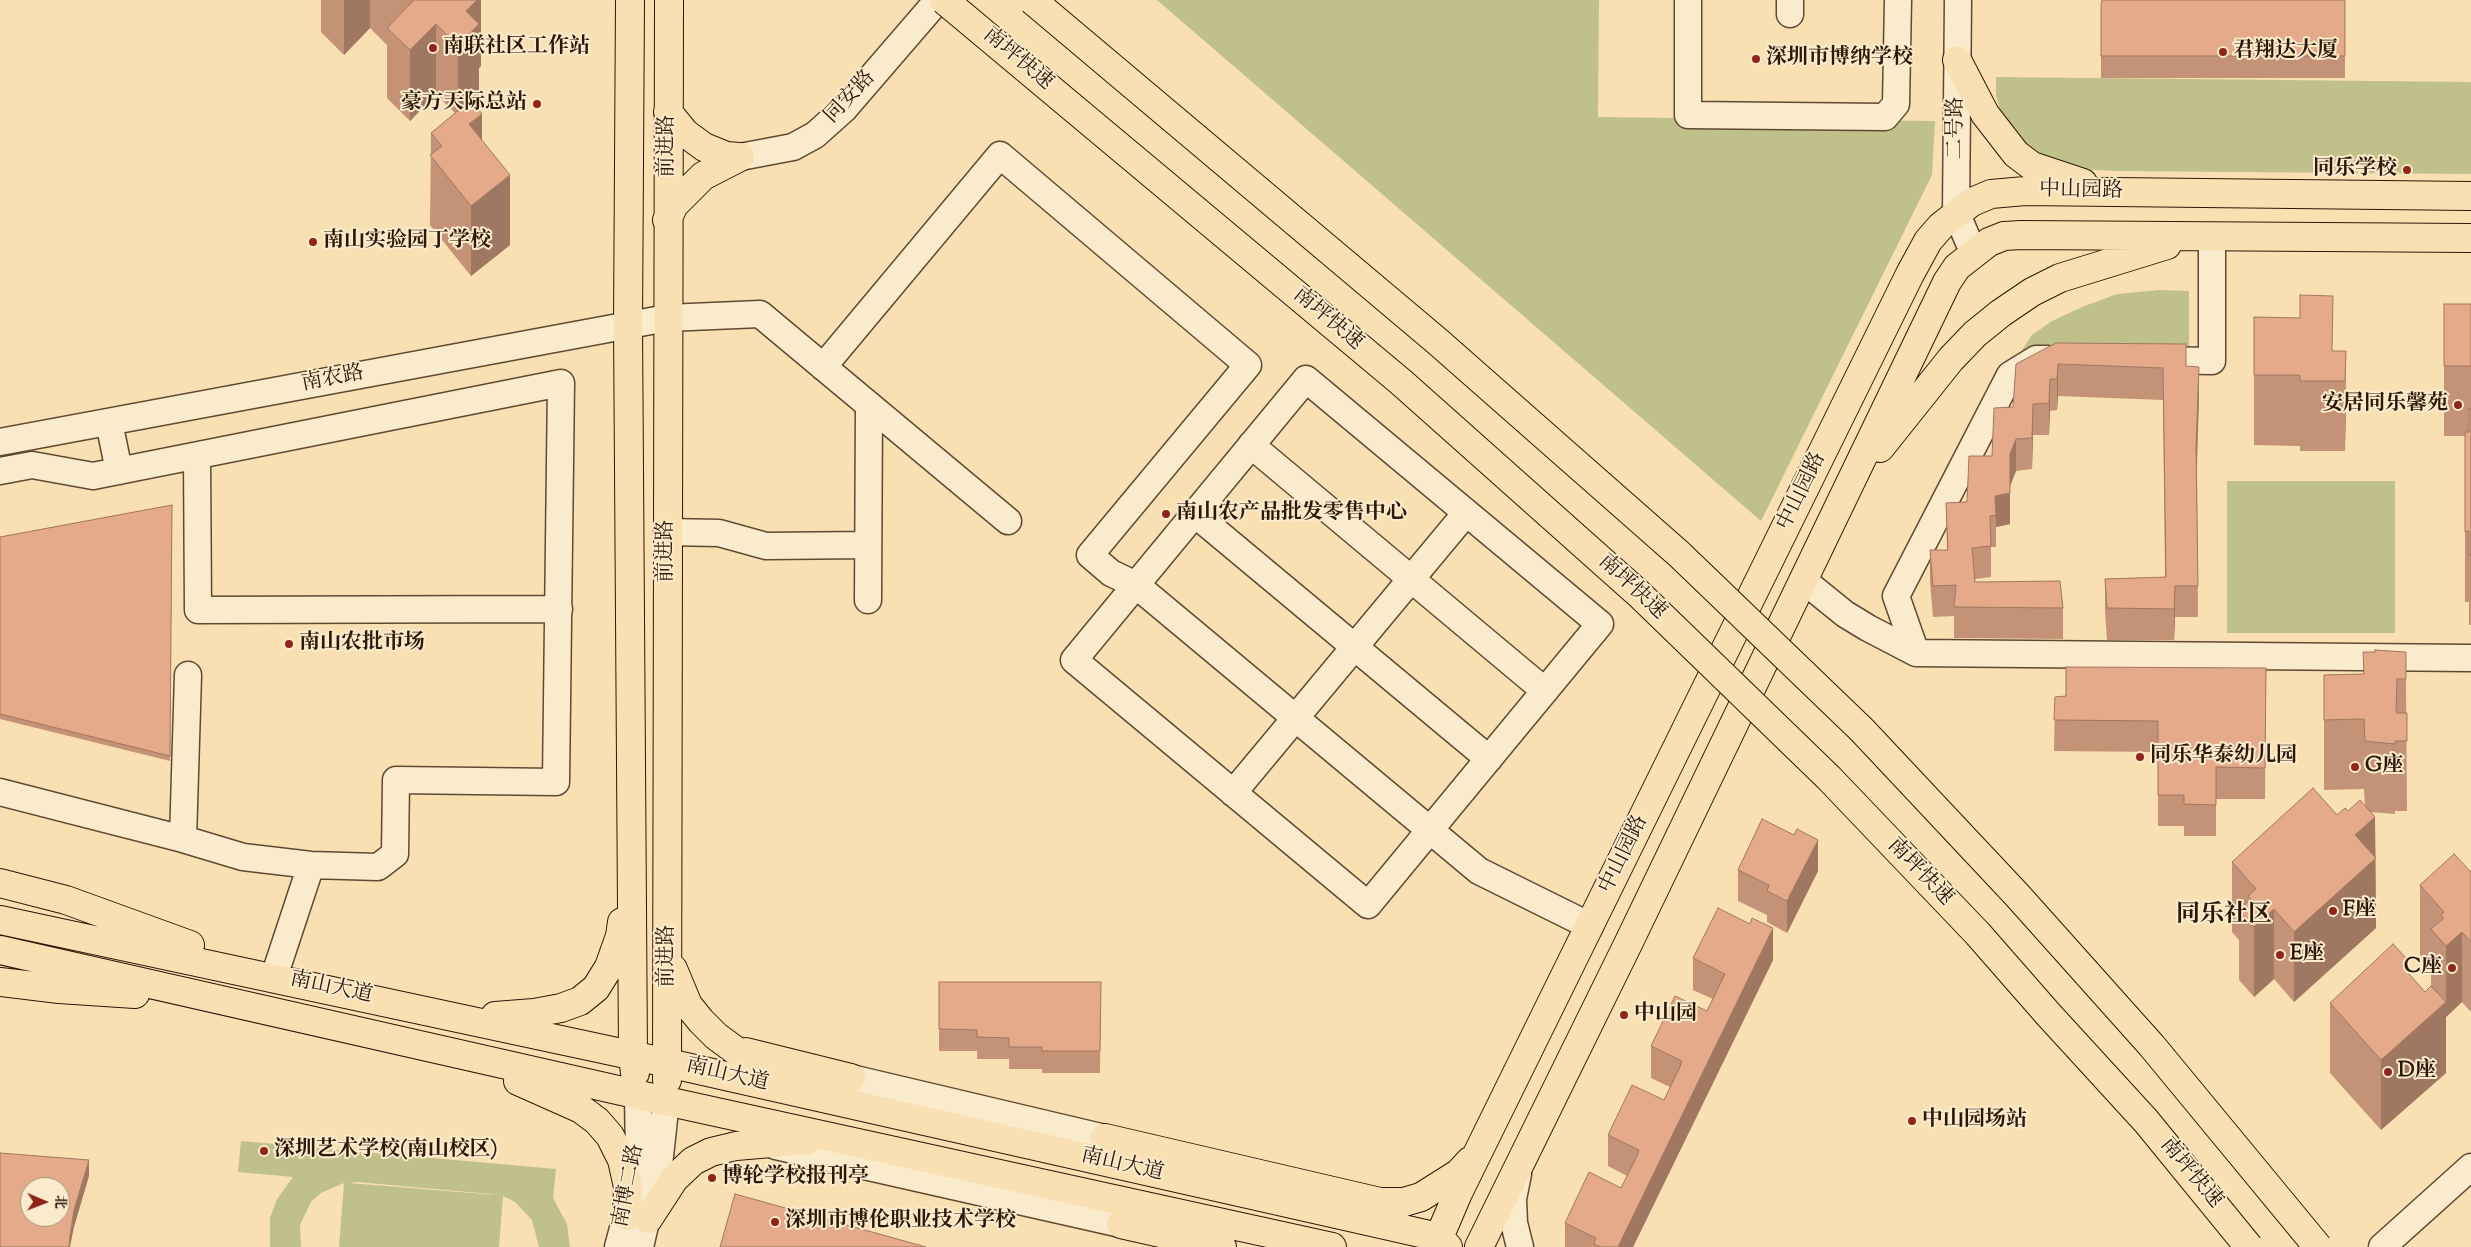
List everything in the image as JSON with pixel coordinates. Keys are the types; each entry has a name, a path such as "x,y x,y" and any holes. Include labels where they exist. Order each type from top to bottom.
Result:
{"main road":[{"name":"前进路","path":"630,0 628,325 631,861 633,1055 638,1095"},
{"name":"前进路","path":"666,1102 668,1063 667,220 669,0"},
{"name":"南坪快速","path":"944,0 1401,382 1639,594 1829,778 1978,934 2146,1121 2249,1247"},
{"path":"1032,0 1437,341 1679,554 1862,730 2017,895 2152,1046 2318,1247"},
{"path":"1957,60 1985,114 2016,154 2032,166 2051,174 2124,193"},
{"path":"668,112 685,133 704,147 726,156 740,157"},
{"path":"667,220 674,205 703,176 740,157"},
{"name":"中山园路","path":"1440,1244 1482,1146 1916,263 1928,241 1956,212 1972,202 1999,194 2025,192 2471,196"},
{"name":"中山园路","path":"1479,1247 1628,944 1947,282 1957,267 1973,252 1996,239 2020,235 2471,238"},
{"path":"1832,520 1890,434 1929,385 1975,334 2001,313 2032,292 2060,278 2203,237"},
{"path":"447,1014 499,1016 534,1013 561,1008 580,1001 596,988 609,967 620,936 631,861"},
{"path":"0,883 66,900 274,977"},
{"name":"南山大道","path":"0,920 633,1055 1184,1180 1440,1244"},
{"name":"南山大道","path":"0,950 666,1102 832,1137 1223,1235 1332,1247"},
{"path":"668,955 688,1005 701,1021 730,1046 790,1091"},
{"path":"0,982 59,989 209,998"},
{"path":"730,1046 749,1054 851,1078"},
{"path":"447,1052 562,1099 597,1121 610,1136 622,1160 637,1218"},
{"path":"637,1218 693,1161 711,1152 736,1146 832,1137"},
{"path":"1105,1138 1380,1202 1404,1202 1421,1197 1459,1173 1482,1146"},
{"path":"1184,1180 1258,1173"},
{"path":"1380,1202 1440,1244"},
{"path":"1121,1224 1223,1235 1270,1247"}],"street":[{"name":"同安路","path":"740,157 793,147 815,136 844,109 938,0"},
{"path":"1688,0 1688,115 1885,117 1896,104 1898,0"},
{"name":"二号路","path":"1958,0 1956,212 1973,252"},
{"path":"823,367 1000,155 1248,365 1090,554 1112,573 1136,584 1479,871 1590,926"},
{"path":"2124,360 2212,361 2203,237"},
{"name":"南农路","path":"0,442 667,318 760,314 1008,521"},
{"path":"1916,652 1896,596 2010,375 2036,359 2075,359"},
{"path":"1306,379 1600,624 1368,905 1074,660 1195,514 1306,379"},
{"path":"0,471 32,465 93,476 561,383 556,782 396,780 395,854 378,867 311,865 243,857 183,839 0,792"},
{"path":"868,600 869,406"},
{"path":"110,422 120,471"},
{"path":"1251,445 1545,691"},
{"path":"196,456 198,610 559,609"},
{"path":"1233,793 1466,513"},
{"path":"1195,514 1489,759"},
{"path":"667,532 719,533 766,546 868,545"},
{"path":"1803,580 1845,614 1916,652 2471,658"},
{"path":"183,839 188,674"},
{"path":"274,977 311,865"},
{"path":"790,1091 851,1078 1105,1138 1184,1180"},
{"name":"南博二路","path":"638,1095 639,1159 637,1218 640,1247"},
{"name":"南博二路","path":"618,1247 637,1218 659,1165 666,1102"},
{"path":"724,1114 767,1144 1121,1224"},
{"path":"1519,1163 1513,1199 1514,1222 1520,1247"},
{"path":"2382,1247 2471,1167"}],"green space":[{"path":"1157,0 1599,0 1598,117 1935,121 1932,175 1761,521"},
{"path":"1996,77 2471,82 2471,174 2072,169 2046,157 2019,141 2002,117 1996,96"},
{"path":"2159,290 2189,291 2189,352 2022,350 2032,335 2052,321 2082,307 2117,294"},
{"path":"2227,481 2395,481 2395,633 2227,633"},
{"path":"241,1141 556,1169 553,1198 567,1224 570,1247 539,1247 532,1220 515,1202 503,1196 499,1247 339,1247 344,1183 321,1193 311,1202 300,1225 301,1247 270,1247 270,1218 277,1199 293,1177 238,1172","holes":["357,1182 496,1195 349,1183"]}],"building":[{"path":"412,0 477,0 466,11 479,24 458,46 436,24 410,50 387,28"},
{"name":"君翔达大厦","path":"2102,0 2345,0 2345,56 2101,56"},
{"path":"471,100 482,114 469,124 510,175 471,206 430,155 442,146 431,133"},
{"path":"2300,295 2333,296 2332,351 2346,351 2345,381 2300,381 2300,375 2254,375 2254,317 2300,318"},
{"path":"2444,304 2471,304 2471,366 2444,366"},
{"path":"2056,343 2186,344 2186,366 2199,367 2196,447 2198,586 2175,586 2174,609 2107,608 2105,579 2166,577 2163,368 2058,364 2057,379 2050,379 2049,403 2033,404 2032,438 2016,439 2010,454 2010,493 1995,496 1996,515 1990,516 1991,546 1972,548 1975,582 2060,581 2063,608 1954,607 1956,585 1933,586 1930,550 1948,550 1946,503 1967,502 1969,456 1992,456 1994,408 2013,407 2016,364"},
{"path":"2469,409 2471,409 2471,555 2469,555 2469,531 2465,532 2465,432 2469,432"},
{"path":"172,505 170,756 0,714 0,537"},
{"path":"2375,650 2406,652 2406,679 2397,679 2396,713 2407,713 2407,741 2395,741 2395,744 2365,741 2364,719 2324,720 2324,675 2364,674 2363,652 2375,652"},
{"path":"2066,667 2266,668 2265,768 2216,767 2216,805 2184,804 2184,795 2158,795 2158,721 2054,720 2055,697 2066,696"},
{"path":"2313,788 2337,815 2345,808 2348,811 2360,800 2375,817 2355,835 2376,858 2294,932 2274,909 2254,927 2239,910 2251,899 2248,896 2256,889 2232,862"},
{"path":"1762,819 1794,835 1797,829 1818,840 1787,901 1767,891 1769,885 1738,870"},
{"path":"2454,854 2471,872 2471,942 2462,932 2446,946 2431,929 2444,918 2441,915 2444,912 2420,885"},
{"path":"1718,908 1750,924 1752,918 1773,928 1618,1247 1601,1247 1594,1244 1596,1238 1565,1223 1589,1172 1621,1188 1637,1156 1639,1150 1608,1135 1632,1085 1664,1100 1680,1067 1682,1061 1651,1046 1675,996 1707,1011 1725,974 1693,958"},
{"path":"2393,944 2408,960 2402,966 2425,992 2431,986 2446,1002 2381,1060 2330,1003"},
{"path":"939,982 1101,982 1100,1051 1042,1051 1042,1047 1009,1047 1009,1038 977,1037 977,1030 939,1029"},
{"path":"0,1153 89,1160 74,1210 69,1247 0,1247"},
{"path":"735,1194 926,1247 720,1247"}],"place":[{"name":"南联社区工作站","path":"433,48"},
{"name":"君翔达大厦","path":"2223,52"},
{"name":"深圳市博纳学校","path":"1756,59"},
{"name":"豪方天际总站","path":"537,104"},
{"name":"同乐学校","path":"2407,170"},
{"name":"南山实验园丁学校","path":"313,242"},
{"name":"安居同乐馨苑","path":"2458,405"},
{"name":"南山农产品批发零售中心","path":"1166,514"},
{"name":"南山农批市场","path":"289,644"},
{"name":"同乐华泰幼儿园","path":"2140,757"},
{"name":"G座","path":"2355,767"},
{"name":"F座","path":"2333,911"},
{"name":"E座","path":"2280,955"},
{"name":"C座","path":"2452,968"},
{"name":"中山园","path":"1624,1015"},
{"name":"D座","path":"2388,1072"},
{"name":"中山园场站","path":"1912,1121"},
{"name":"深圳艺术学校(南山校区)","path":"264,1151"},
{"name":"博轮学校报刊亭","path":"712,1178"},
{"name":"深圳市博伦职业技术学校","path":"775,1222"}],"district":[{"name":"同乐社区","path":"2224,917"}]}
